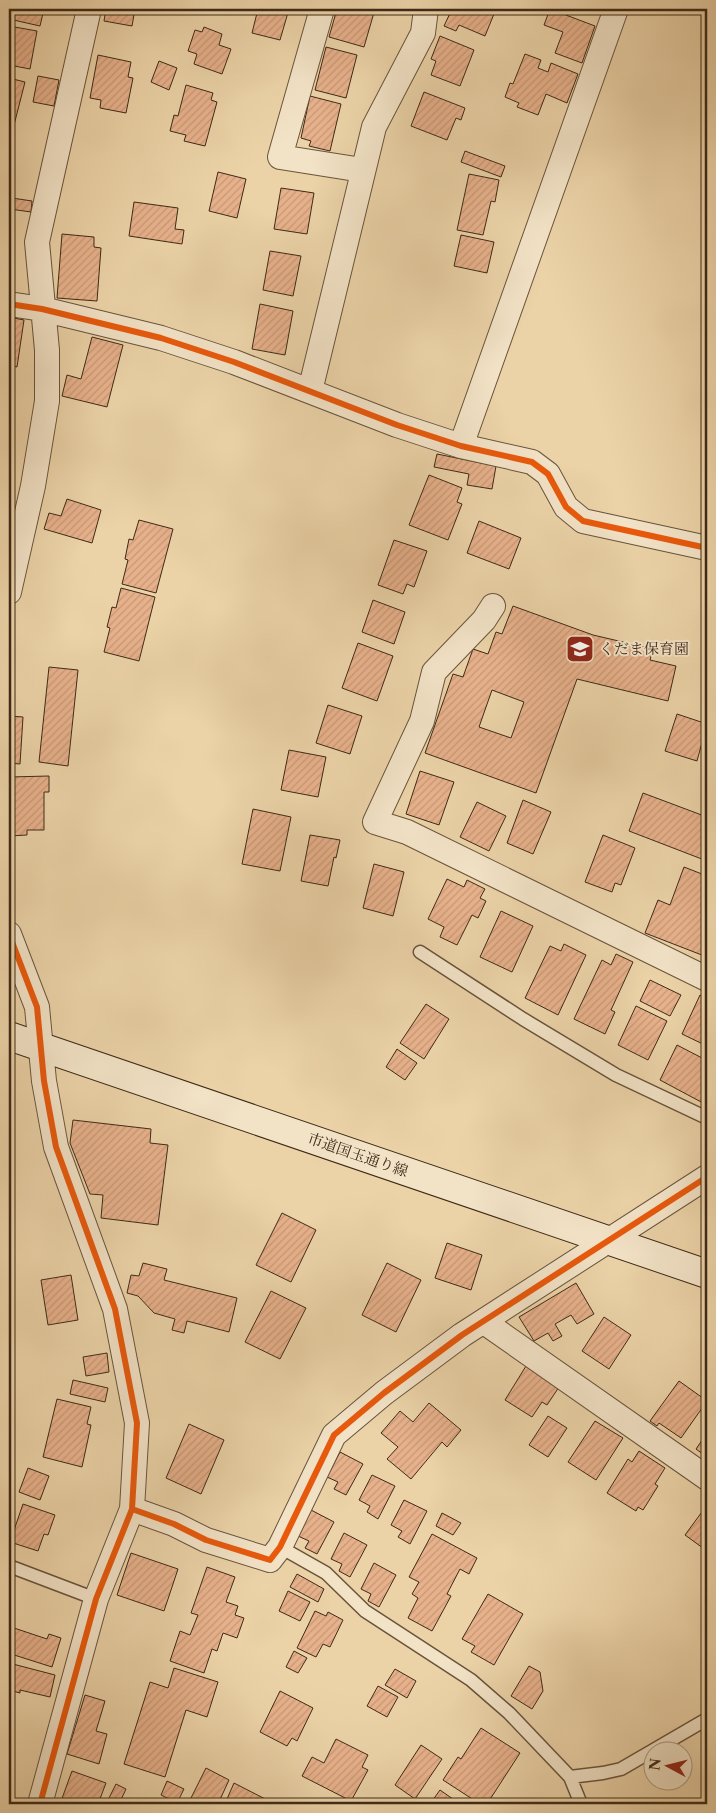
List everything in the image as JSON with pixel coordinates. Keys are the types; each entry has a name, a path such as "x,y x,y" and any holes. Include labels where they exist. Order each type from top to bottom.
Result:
{"street":[{"path":"9,592 33,486 47,400 47,350 37,242 89,9"},
{"path":"322,9 280,157 362,170"},
{"path":"310,391 362,170 374,127 423,33 426,9"},
{"path":"461,446 616,9"},
{"path":"9,304 42,309 161,338 310,391 397,425 461,446 532,462 548,474 566,507 583,521 707,548"},
{"path":"493,606 484,620 434,672 422,721 375,822 407,832 707,979"},
{"path":"9,934 37,1007 44,1081 56,1147 115,1309 137,1422 132,1509 96,1599 40,1804"},
{"name":"市道国玉通り線","path":"9,1036 707,1274"},
{"path":"132,1509 174,1524 206,1540 270,1560 280,1547 334,1435 384,1392 462,1335 707,1177"},
{"path":"484,1322 707,1478"}],"lane":[{"path":"420,952 523,1019 616,1075 707,1118"},
{"path":"280,1547 326,1573 365,1611 471,1680 509,1713 570,1777 581,1804"},
{"path":"9,1566 96,1599"},
{"path":"570,1777 621,1769 707,1719"}],"building":[{"path":"10,9 44,9 40,26 9,19"},
{"path":"106,9 135,9 132,26 104,21"},
{"path":"258,9 289,9 280,40 252,33"},
{"path":"337,9 375,9 364,47 329,37"},
{"path":"452,9 458,11 459,9 496,9 485,36 459,25 456,31 444,26"},
{"path":"550,9 595,26 582,63 555,53 563,32 544,25"},
{"path":"9,26 37,31 30,69 9,65"},
{"path":"204,27 222,34 219,45 231,49 222,74 194,64 197,54 188,51 195,30 202,32"},
{"path":"440,36 474,50 460,86 431,75 436,61 431,59"},
{"path":"326,47 357,55 346,98 315,90"},
{"path":"525,54 541,60 538,68 548,72 551,63 578,74 567,103 546,94 538,115 517,107 519,103 505,97 510,83 513,84"},
{"path":"98,55 131,62 128,77 133,78 126,113 100,108 101,100 90,98"},
{"path":"159,61 177,68 169,90 151,82"},
{"path":"38,76 59,80 54,106 33,102"},
{"path":"9,78 25,82 13,129 9,128"},
{"path":"186,85 213,93 211,100 217,102 205,146 184,141 186,135 170,131 174,115 178,116"},
{"path":"424,92 465,108 461,120 456,118 447,140 411,126"},
{"path":"310,96 341,104 330,151 309,146 311,141 301,138"},
{"path":"465,151 505,166 501,177 461,162"},
{"path":"218,172 246,179 237,218 209,211"},
{"path":"469,174 499,180 495,202 491,201 483,235 457,230"},
{"path":"281,188 314,193 307,234 274,229"},
{"path":"12,198 32,201 31,212 10,209"},
{"path":"134,202 178,208 175,229 184,230 182,244 129,236"},
{"path":"62,234 94,237 94,247 101,248 97,301 57,298"},
{"path":"461,235 494,242 487,273 454,266"},
{"path":"270,251 301,256 293,296 263,290"},
{"path":"260,304 293,311 285,355 252,349"},
{"path":"9,317 24,320 17,367 9,365"},
{"path":"92,337 123,345 107,407 62,396 67,375 81,379"},
{"path":"437,454 496,466 492,489 467,485 469,474 434,467"},
{"path":"429,475 462,488 457,502 462,504 448,540 409,525"},
{"path":"67,499 101,510 92,543 44,529 49,513 61,516"},
{"path":"139,520 173,529 156,593 122,584 128,560 125,559 129,539 133,540"},
{"path":"479,521 521,538 509,569 467,553"},
{"path":"394,540 427,551 414,587 407,584 403,594 378,585"},
{"path":"121,588 155,597 139,661 104,652 110,628 107,627 112,607 116,608"},
{"path":"373,600 405,612 394,644 362,632"},
{"path":"513,606 593,635 653,649 650,660 676,666 668,701 577,679 536,793 425,753 453,674 463,677 473,649 488,654 496,632 502,634","holes":["492,690 524,702 511,738 479,727"]},
{"path":"358,643 393,656 377,701 342,688"},
{"path":"49,667 78,670 68,766 39,762"},
{"path":"328,705 362,716 350,754 316,743"},
{"path":"677,714 707,724 697,761 665,751"},
{"path":"9,716 23,717 20,764 9,763"},
{"path":"289,750 326,757 318,797 281,790"},
{"path":"420,771 454,782 439,825 406,814"},
{"path":"49,776 49,792 44,792 44,830 27,830 27,835 9,836 9,777"},
{"path":"643,793 707,817 707,861 629,831"},
{"path":"523,800 551,812 533,854 507,843"},
{"path":"477,802 506,816 489,851 460,837"},
{"path":"253,809 291,817 280,871 242,864"},
{"path":"310,835 340,840 336,858 334,857 328,886 301,881"},
{"path":"603,835 635,848 621,885 615,883 612,892 585,882"},
{"path":"374,864 404,872 393,916 363,908"},
{"path":"684,867 707,876 707,957 645,933 658,900 670,905"},
{"path":"447,879 464,887 467,880 485,889 480,898 486,901 478,918 472,915 457,945 440,937 444,927 428,919"},
{"path":"501,911 533,926 512,972 480,957"},
{"path":"564,944 586,955 558,1015 525,998 550,946 561,951"},
{"path":"616,954 633,962 611,1010 615,1012 605,1034 574,1019 602,960 611,965"},
{"path":"650,980 681,995 670,1016 640,1001"},
{"path":"700,995 707,999 707,1046 682,1034"},
{"path":"426,1004 449,1019 424,1059 400,1043"},
{"path":"636,1006 667,1021 648,1060 618,1045"},
{"path":"677,1045 704,1059 707,1055 707,1095 703,1103 660,1080"},
{"path":"397,1049 417,1063 405,1080 386,1067"},
{"path":"73,1120 151,1129 150,1143 168,1145 158,1225 101,1218 103,1195 90,1194 70,1143"},
{"path":"282,1213 316,1230 291,1282 256,1265"},
{"path":"447,1243 482,1255 471,1290 435,1278"},
{"path":"143,1263 167,1269 164,1280 237,1298 229,1332 187,1321 184,1333 172,1330 175,1319 154,1313 138,1296 127,1293 131,1275 139,1276"},
{"path":"387,1263 421,1280 396,1332 362,1315"},
{"path":"71,1275 78,1320 48,1325 41,1280"},
{"path":"576,1283 594,1314 577,1324 571,1315 555,1324 562,1336 553,1341 548,1333 534,1341 519,1317"},
{"path":"271,1291 306,1308 280,1359 245,1342"},
{"path":"604,1317 631,1335 609,1369 582,1351"},
{"path":"107,1353 109,1372 86,1376 83,1357"},
{"path":"526,1366 559,1387 547,1405 542,1402 532,1417 505,1400"},
{"path":"73,1380 108,1388 105,1402 70,1394"},
{"path":"679,1381 707,1401 681,1438 659,1423 657,1426 650,1421"},
{"path":"57,1399 91,1407 87,1424 91,1425 82,1467 43,1457"},
{"path":"429,1403 461,1430 447,1447 442,1442 411,1479 387,1459 398,1447 381,1433 400,1411 413,1422"},
{"path":"548,1416 567,1428 548,1457 529,1445"},
{"path":"595,1421 623,1438 596,1480 568,1462"},
{"path":"189,1424 224,1440 201,1494 166,1478"},
{"path":"707,1433 707,1457 696,1449"},
{"path":"639,1451 665,1468 655,1484 658,1486 643,1510 638,1507 636,1511 607,1493 628,1459 632,1462"},
{"path":"340,1452 363,1464 346,1495 334,1489 338,1482 327,1477"},
{"path":"28,1468 49,1476 40,1500 19,1492"},
{"path":"372,1475 395,1486 378,1519 367,1512 370,1506 359,1500"},
{"path":"404,1500 427,1511 410,1544 398,1537 402,1531 391,1525"},
{"path":"23,1504 55,1515 48,1535 44,1534 38,1551 10,1542"},
{"path":"707,1505 707,1551 685,1535"},
{"path":"311,1510 334,1522 317,1554 305,1548 309,1541 298,1536"},
{"path":"442,1513 461,1523 453,1535 436,1526"},
{"path":"344,1533 367,1545 350,1577 339,1571 342,1564 331,1559"},
{"path":"432,1534 477,1558 469,1574 460,1569 447,1594 451,1596 432,1631 408,1618 418,1598 412,1594 419,1582 409,1577"},
{"path":"131,1553 178,1569 164,1611 117,1595"},
{"path":"374,1563 396,1575 379,1607 368,1601 371,1594 361,1589"},
{"path":"207,1567 235,1577 226,1602 238,1606 235,1615 244,1618 237,1638 223,1633 217,1651 212,1649 204,1673 170,1661 180,1631 190,1635 198,1615 191,1613"},
{"path":"297,1574 324,1589 318,1602 290,1587"},
{"path":"288,1591 310,1602 300,1621 279,1611"},
{"path":"488,1594 523,1614 494,1665 471,1652 475,1646 462,1639"},
{"path":"315,1611 326,1616 328,1612 343,1620 330,1647 323,1644 316,1657 297,1648"},
{"path":"14,1628 47,1639 49,1634 61,1638 52,1667 11,1654 15,1644 10,1643"},
{"path":"294,1651 307,1658 298,1673 286,1667"},
{"path":"9,1663 55,1675 50,1697 20,1690 20,1693 9,1690"},
{"path":"529,1666 540,1672 543,1691 532,1709 511,1696"},
{"path":"174,1668 218,1682 207,1717 186,1710 165,1777 124,1764 150,1682 168,1688"},
{"path":"395,1669 416,1681 407,1698 385,1685"},
{"path":"378,1686 398,1697 387,1717 367,1706"},
{"path":"280,1691 313,1708 297,1741 292,1738 287,1746 260,1732"},
{"path":"85,1695 105,1701 96,1731 107,1734 99,1764 67,1754"},
{"path":"481,1728 520,1753 487,1804 480,1804 443,1780 458,1757 461,1759"},
{"path":"336,1739 368,1755 362,1767 368,1770 351,1801 302,1776 312,1757 324,1763"},
{"path":"421,1745 442,1759 415,1799 395,1785"},
{"path":"206,1768 229,1780 218,1804 188,1804"},
{"path":"72,1771 106,1783 98,1804 60,1804"},
{"path":"167,1781 184,1789 177,1803 161,1795"},
{"path":"234,1783 275,1804 238,1804 227,1799"},
{"path":"116,1784 126,1789 119,1804 106,1804"},
{"path":"440,1790 460,1804 430,1804"}],"cycle path":[{"path":"9,304 42,309 161,338 234,362 397,425 461,446 532,462 548,474 566,507 583,521 707,548"},
{"path":"9,934 37,1007 44,1081 56,1147 115,1309 137,1423 132,1509 96,1599 40,1804"},
{"path":"132,1509 174,1524 206,1540 270,1560 280,1547 334,1435 384,1393 462,1335 707,1177"}],"place":[{"name":"くだま保育園","path":"580,649"}]}
